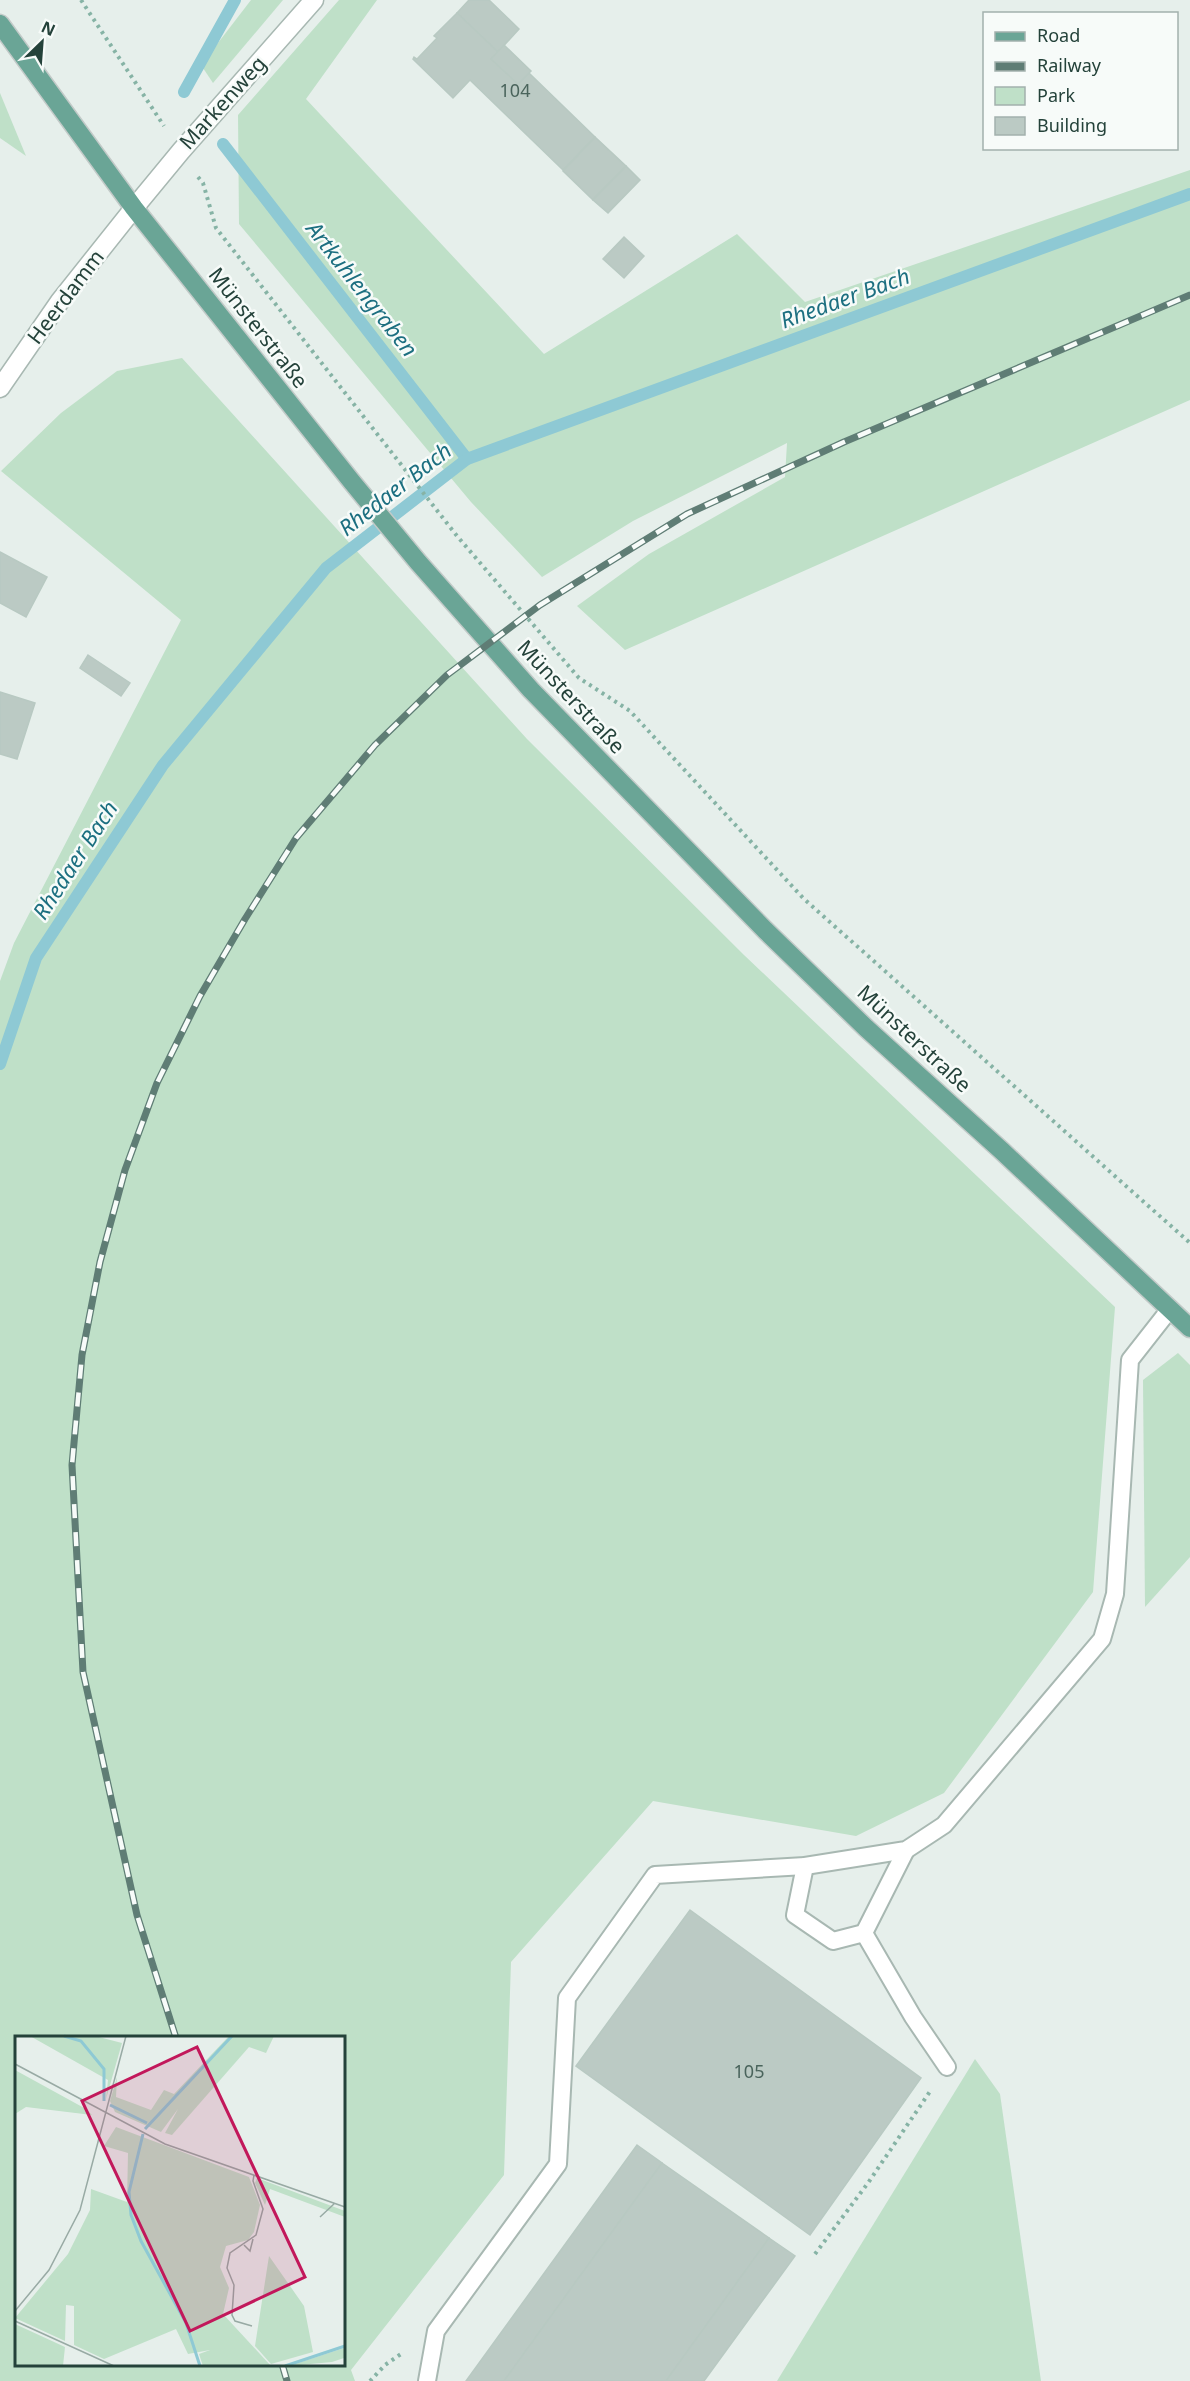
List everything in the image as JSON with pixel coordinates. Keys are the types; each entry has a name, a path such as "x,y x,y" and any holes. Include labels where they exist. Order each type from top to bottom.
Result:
{"main road":[{"name":"Münsterstraße","path":"0,24 134,208 352,482 418,562 531,690 765,930 866,1028 994,1143 1190,1328"}],"street":[{"name":"Markenweg","path":"134,208 314,0"},
{"name":"Heerdamm","path":"0,388 60,301 134,208"}],"lane":[{"path":"427,2381 436,2331 558,2164 567,1998 655,1875 805,1866 906,1850 944,1825 1102,1639 1114,1594 1130,1360 1170,1309"},
{"path":"805,1866 795,1915 833,1941 864,1933 906,1850"},
{"path":"864,1933 913,2017 947,2067"}],"path":[{"path":"81,0 202,183 216,228 458,536 579,678 630,711 803,898 1190,1243"},
{"path":"815,2254 868,2183 947,2067"}],"green space":[{"path":"251,0 283,0 213,83 201,65"},
{"path":"339,0 377,0 306,99 544,354 737,234 805,302 1190,170 1190,400 625,650 577,606 649,554 785,477 787,443 633,521 542,577 471,502 239,224 238,115"},
{"path":"0,93 26,156 0,138"},
{"path":"182,358 527,739 744,955 1115,1307 1093,1592 944,1793 856,1836 653,1801 511,1962 504,2175 351,2370 355,2381 0,2381 0,981 14,943 181,620 1,471 61,413 117,371"},
{"path":"1178,1353 1190,1365 1190,1557 1145,1607 1143,1380"},
{"path":"975,2059 1000,2094 1041,2381 777,2381"}],"building":[{"path":"469,0 489,0 519,29 498,52 457,13"},
{"path":"457,13 498,52 491,59 518,84 529,73 595,137 563,170 470,80 453,98 413,59 414,57 417,59 437,38 434,36"},
{"path":"504,45 531,71 518,84 491,59"},
{"path":"595,137 626,166 593,200 563,171"},
{"path":"626,166 640,180 608,213 593,200"},
{"path":"624,237 644,256 624,278 603,259"},
{"path":"0,552 47,577 26,617 0,603"},
{"path":"88,655 130,683 121,696 80,668"},
{"path":"0,692 35,703 17,759 0,754"},
{"path":"690,1910 921,2078 810,2235 576,2066"},
{"path":"637,2145 662,2163 504,2381 466,2381"},
{"path":"662,2163 769,2238 666,2381 504,2381"},
{"path":"769,2238 795,2256 704,2381 666,2381"}],"waterway":[{"name":"Artkuhlengraben","path":"184,92 235,0"},
{"name":"Artkuhlengraben","path":"223,144 467,459"},
{"name":"Rhedaer Bach","path":"0,1064 36,958 163,765 326,568 467,459 1190,194"}],"railway":[{"path":"175,2036 137,1915 83,1672 72,1465 82,1355 100,1262 125,1170 157,1083 200,996 296,838 375,745 447,675 540,605 687,514 844,442 1190,295"},
{"path":"283,2366 287,2381"}]}
